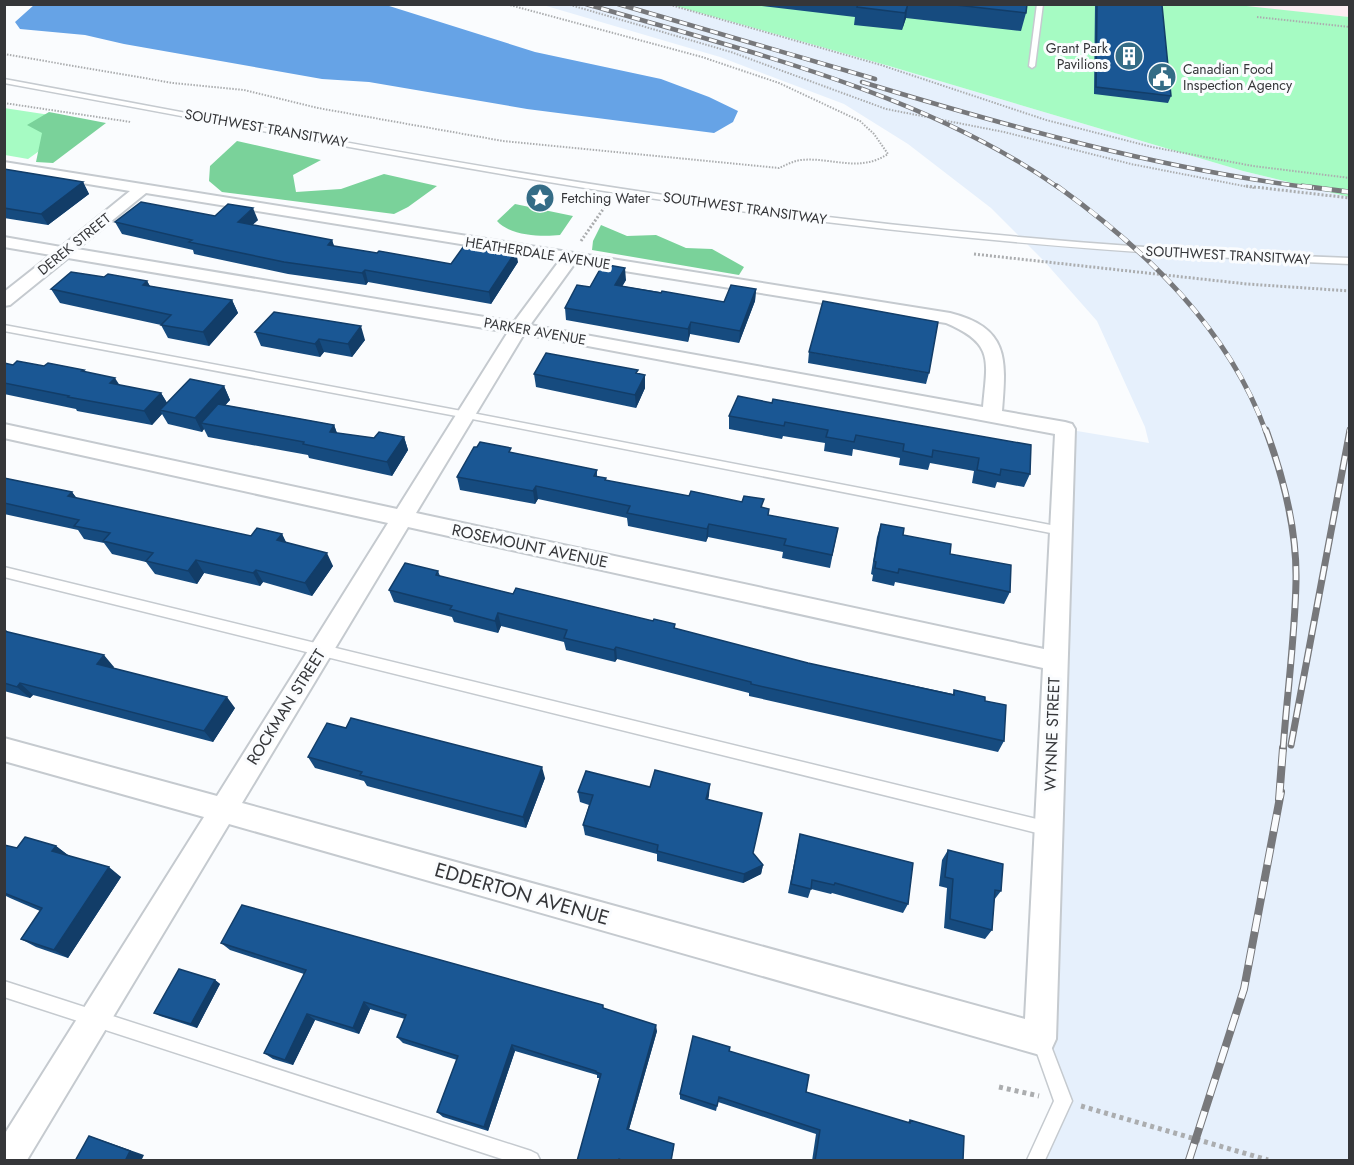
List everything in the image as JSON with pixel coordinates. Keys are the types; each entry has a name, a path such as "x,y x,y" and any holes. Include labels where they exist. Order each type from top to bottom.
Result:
{"street":[{"name":"HEATHERDALE AVENUE","path":"4,166 938,316 965,324 983,335 996,352 992,416"},
{"name":"DEREK STREET","path":"4,302 143,188"},
{"name":"PARKER AVENUE","path":"4,242 519,328 1065,429"},
{"name":"ROCKMAN STREET","path":"8,1161 519,328 570,258"},
{"name":"WYNNE STREET","path":"1040,1039 1065,429"},
{"name":"ROSEMOUNT AVENUE","path":"4,431 1055,661"},
{"name":"EDDERTON AVENUE","path":"4,749 1040,1039"}],"lane":[{"path":"1032,66 1040,4"},
{"name":"SOUTHWEST TRANSITWAY","path":"4,81 504,171 749,210 1077,245 1350,261"},
{"path":"4,328 467,415 1061,531"},
{"path":"4,572 1049,829"},
{"path":"4,989 531,1161"},
{"path":"1035,1161 1063,1101 1040,1039"}],"path":[{"path":"4,54 173,83 252,91 318,108 503,141 779,168 805,160 866,163 882,159 888,154 870,129 848,114 786,85 698,55 548,18 506,4"},
{"path":"567,4 731,52 886,110 1004,132 1154,168 1256,188 1350,198"},
{"path":"667,4 881,66 1046,120 1152,147 1253,166 1350,178"},
{"path":"1257,17 1350,27"},
{"path":"570,258 606,205"},
{"path":"999,1087 1063,1101 1268,1161"}],"shaded area":[{"path":"543,5 672,5 889,66 1243,171 1349,197 1349,1160 1036,1160 1063,1101 1040,1039 1065,429 1149,443 1145,427 1097,321 1044,261 991,208 908,144 844,104 720,57"},
{"path":"1228,5 1349,5 1349,17"}],"green space":[{"path":"1228,4 1349,17 1349,197 1243,171 889,66 672,5"},
{"path":"4,108 83,120 28,159 5,155"},
{"path":"49,112 106,123 53,163 36,162 42,133 27,125"},
{"path":"237,141 321,160 293,175 296,192 341,189 384,174 437,186 394,214 222,192 209,181 210,166"},
{"path":"515,204 573,216 560,235 518,233 497,221"},
{"path":"601,225 627,236 656,235 686,248 712,249 744,267 739,275 592,250 593,241"}],"water":[{"path":"34,5 386,5 535,52 661,79 738,111 733,122 714,133 527,109 369,82 322,79 85,35 20,29 15,22"}],"building":[{"path":"858,4 908,4 905,13 857,7"},
{"path":"947,4 1027,4 1026,13"},
{"name":"Grant Park Pavilions","path":"1097,4 1162,5 1171,96 1096,87"},
{"path":"4,169 83,182 41,214 4,208"},
{"path":"141,202 215,216 228,204 253,208 238,222 332,240 328,245 377,253 379,251 451,264 466,243 516,251 489,292 365,270 362,273 284,262 189,242 192,240 115,222"},
{"path":"603,264 625,268 615,285 661,293 662,291 724,302 731,285 756,289 740,331 691,322 688,329 565,308 577,285 590,287"},
{"path":"71,272 104,277 108,274 147,281 143,285 232,300 203,332 161,325 171,315 51,289"},
{"path":"823,301 938,322 929,373 809,352"},
{"path":"274,312 361,326 348,344 319,339 315,344 255,332"},
{"path":"546,353 638,370 636,373 645,375 635,395 534,374"},
{"path":"17,361 44,366 48,363 84,370 82,371 115,378 110,383 161,393 144,411 4,383 4,363 13,365"},
{"path":"190,379 224,386 195,418 160,410"},
{"path":"738,396 772,403 773,399 1031,445 1030,474 1001,469 1000,475 977,470 979,458 933,450 932,457 903,451 904,444 856,435 854,442 826,437 828,430 785,422 784,426 729,416"},
{"path":"218,404 334,425 330,432 374,438 379,432 404,437 387,462 303,444 304,442 201,423"},
{"path":"480,442 511,448 509,452 597,470 594,476 606,478 605,480 689,496 691,491 742,502 744,496 764,499 761,507 769,509 768,515 838,528 832,555 784,545 786,539 709,524 707,529 627,513 630,506 536,486 533,491 457,477 474,447 477,447"},
{"path":"4,478 72,492 68,496 251,536 257,528 282,534 277,540 327,553 305,583 256,570 253,573 196,560 188,571 146,561 153,553 103,541 110,533 74,526 79,520 4,503"},
{"path":"881,524 904,528 903,535 951,544 950,554 1011,565 1010,592 899,569 898,573 875,568 876,562 874,561"},
{"path":"405,563 438,571 436,575 513,594 516,588 653,621 654,619 675,624 674,628 808,663 954,695 954,690 985,697 985,701 1006,705 1004,741 751,684 751,682 616,647 614,650 564,638 567,630 498,613 495,621 450,609 452,606 389,590"},
{"path":"4,631 104,655 97,664 227,697 204,731 20,683 17,687 4,683"},
{"path":"351,718 542,767 523,817 360,775 362,772 308,757 327,723 346,728"},
{"path":"655,770 710,784 706,799 762,813 753,853 763,865 744,874 657,851 658,845 583,825 593,795 578,792 586,771 650,787"},
{"path":"800,834 913,863 908,904 835,883 834,885 812,880 811,889 791,884"},
{"path":"25,837 56,846 52,851 109,867 54,950 21,939 42,908 4,893 4,845 17,848"},
{"path":"948,850 1003,864 1001,891 995,890 992,930 950,919 953,879 945,877"},
{"path":"242,905 603,1005 603,1008 656,1025 627,1129 674,1144 671,1161 623,1161 619,1159 618,1161 577,1161 601,1074 512,1045 484,1127 437,1112 458,1056 397,1037 406,1015 364,1002 353,1028 307,1014 285,1060 264,1053 306,970 221,943"},
{"path":"179,969 215,980 191,1024 154,1013"},
{"path":"693,1036 730,1047 729,1051 809,1075 806,1092 910,1123 910,1120 964,1136 963,1161 815,1161 820,1130 719,1097 717,1106 680,1094"},
{"path":"89,1136 130,1151 125,1161 75,1161"}],"railway":[{"path":"586,4 769,57 892,100 951,126 1007,155 1059,188"},
{"path":"618,4 875,79"},
{"path":"862,82 1086,145 1199,170 1314,188"},
{"path":"1057,186 1121,236 1180,294 1230,359 1250,394 1266,432"},
{"path":"1302,186 1350,192"},
{"path":"1349,432 1350,428"},
{"path":"1266,430 1288,504 1296,562 1294,623 1283,750"},
{"path":"1291,745 1350,430"},
{"path":"1279,800 1283,748"},
{"path":"1189,1160 1244,989 1281,792"}],"place":[{"name":"Grant Park Pavilions","path":"1129,56"},
{"name":"Canadian Food Inspection Agency","path":"1162,77"},
{"name":"Fetching Water","path":"540,198"}]}
